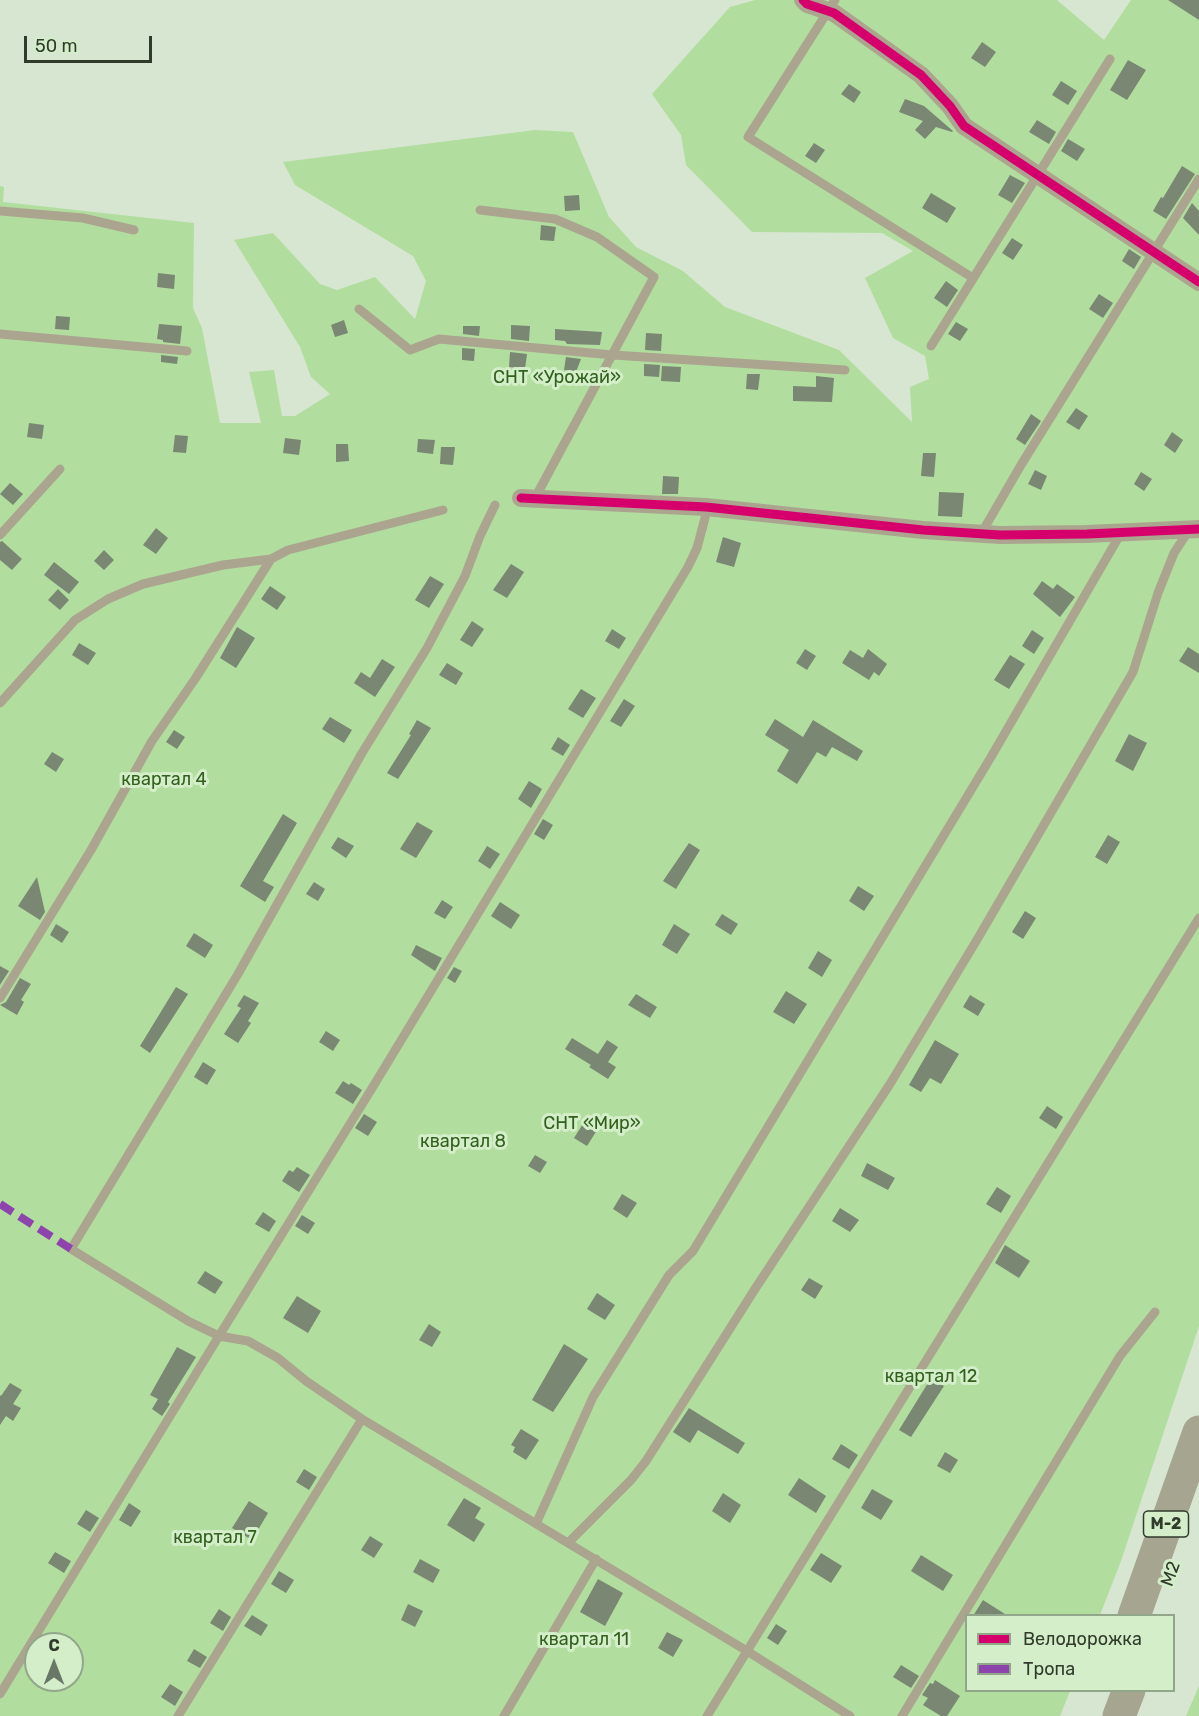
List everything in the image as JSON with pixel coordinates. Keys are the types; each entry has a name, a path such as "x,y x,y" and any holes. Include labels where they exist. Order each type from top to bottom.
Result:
{"highway":[{"name":"М-2","path":"1135,1614 1199,1432"},
{"name":"М2","path":"1157,1614 1199,1500"},
{"path":"1098,1716 1106,1692"},
{"path":"1119,1716 1128,1692"}],"street":[{"path":"802,0 832,5 843,19 921,75 950,106 964,126 1199,282"},
{"path":"528,498 706,507 1000,536 1194,529"}],"lane":[{"path":"832,5 748,137 973,278"},
{"path":"931,346 1110,59"},
{"path":"981,534 1021,465 1199,179"},
{"path":"480,210 555,219 597,237 654,277 613,355 528,498"},
{"path":"0,211 83,218 134,230"},
{"path":"359,309 410,350 439,339 613,355 845,370"},
{"path":"0,334 188,351"},
{"path":"0,535 60,469"},
{"path":"495,506 480,536 465,576 427,648 362,753 238,974 71,1249 188,1321 219,1336 248,1341 278,1358 306,1381 362,1419 596,1559 850,1716"},
{"path":"0,1694 374,1085 688,567 697,548 706,507"},
{"path":"0,703 75,620 108,598 143,584 224,565 271,559 288,550 443,510"},
{"path":"568,1543 631,1480 646,1461 755,1289 890,1084 1133,672 1174,553 1194,529"},
{"path":"536,1524 593,1397 669,1275 693,1251 991,757 1122,532"},
{"path":"0,998 91,850 152,741 195,679 271,559"},
{"path":"707,1716 1199,918"},
{"path":"902,1716 1120,1356 1155,1312"},
{"path":"178,1716 362,1419"},
{"path":"504,1716 596,1559"}],"green space":[{"name":"СНТ «Мир»","path":"755,0 1057,0 1104,40 1131,0 1199,0 1199,1326 1121,1561 1100,1614 965,1614 965,1692 1070,1692 1060,1716 0,1716 0,186 4,187 3,202 194,223 193,308 202,328 220,423 261,423 249,372 274,370 282,416 295,416 330,394 311,377 300,347 234,240 273,233 320,284 337,290 375,277 415,319 426,281 413,256 295,185 283,162 535,130 573,132 609,217 636,247 683,271 725,307 839,350 912,422 910,387 929,379 925,356 893,338 865,278 913,251 882,233 752,232 686,165 681,135 652,94 730,7"},
{"path":"1199,1686 1199,1716 1186,1716"}],"building":[{"path":"1168,0 1199,0 1199,20"},
{"path":"982,42 996,52 985,67 971,58"},
{"path":"1128,60 1146,70 1127,100 1110,90"},
{"path":"1061,81 1077,91 1068,105 1052,95"},
{"path":"849,84 861,92 854,103 841,94"},
{"path":"905,99 924,106 953,131 936,127 925,139 915,130 923,121 899,112"},
{"path":"1037,120 1056,132 1049,144 1029,132"},
{"path":"1068,139 1085,149 1077,161 1061,151"},
{"path":"814,143 825,150 816,163 805,156"},
{"path":"1182,166 1195,174 1166,219 1153,211"},
{"path":"1010,175 1025,183 1012,203 998,195"},
{"path":"931,193 956,208 947,223 922,208"},
{"path":"579,195 580,210 565,211 564,196"},
{"path":"1192,203 1199,211 1199,235 1183,218"},
{"path":"541,225 556,227 554,241 540,240"},
{"path":"1012,238 1023,245 1013,260 1002,253"},
{"path":"1129,249 1141,257 1134,269 1122,261"},
{"path":"158,273 175,275 174,289 157,287"},
{"path":"946,281 958,290 947,307 934,298"},
{"path":"1099,294 1113,303 1103,318 1089,309"},
{"path":"56,316 70,317 69,330 55,329"},
{"path":"344,320 348,333 335,337 331,325"},
{"path":"956,322 968,329 960,341 948,334"},
{"path":"159,324 182,326 180,344 157,339"},
{"path":"511,325 530,326 529,341 511,339"},
{"path":"463,326 480,326 479,336 463,334"},
{"path":"555,329 602,332 600,345 567,344 565,341 555,340"},
{"path":"646,333 662,334 661,351 645,350"},
{"path":"462,348 475,349 474,361 462,360"},
{"path":"510,352 527,354 525,369 509,367"},
{"path":"161,355 178,357 177,364 161,362"},
{"path":"566,357 581,359 576,372 564,370"},
{"path":"644,364 660,365 659,377 644,376"},
{"path":"662,366 681,367 680,382 661,381"},
{"path":"747,374 760,374 758,390 746,389"},
{"path":"816,376 834,378 832,402 793,401 793,386 816,387"},
{"path":"1076,408 1088,416 1079,430 1066,422"},
{"path":"1031,414 1041,421 1025,445 1016,439"},
{"path":"29,423 44,425 42,439 27,437"},
{"path":"1172,432 1183,440 1175,453 1164,445"},
{"path":"175,435 188,436 186,453 173,452"},
{"path":"285,438 301,440 299,455 283,453"},
{"path":"418,439 435,440 433,454 417,452"},
{"path":"336,444 348,444 349,461 336,462"},
{"path":"441,447 455,447 453,465 440,464"},
{"path":"923,453 936,453 934,477 921,476"},
{"path":"1035,470 1047,476 1041,490 1028,484"},
{"path":"1141,472 1152,479 1144,491 1134,484"},
{"path":"663,476 679,477 678,494 662,494"},
{"path":"10,483 23,494 13,505 0,494"},
{"path":"939,492 964,493 962,517 938,516"},
{"path":"156,528 168,538 156,554 143,545"},
{"path":"723,537 741,543 734,567 716,562"},
{"path":"2,541 22,559 12,570 0,560 0,542"},
{"path":"104,550 114,560 104,570 94,561"},
{"path":"54,562 79,582 69,594 44,575"},
{"path":"511,564 524,572 507,598 493,590"},
{"path":"430,576 444,584 429,608 415,600"},
{"path":"1042,581 1053,589 1057,584 1075,597 1060,617 1033,594"},
{"path":"270,586 286,597 277,610 261,599"},
{"path":"58,589 69,600 60,610 48,600"},
{"path":"472,621 484,629 472,647 460,640"},
{"path":"237,627 255,638 236,668 220,658"},
{"path":"612,629 626,638 619,649 605,641"},
{"path":"1032,630 1044,638 1034,654 1022,646"},
{"path":"79,643 96,653 88,665 72,655"},
{"path":"1188,647 1199,654 1199,673 1179,661"},
{"path":"805,649 816,656 807,670 796,663"},
{"path":"868,649 887,664 879,676 874,672 869,680 842,663 850,650 863,658"},
{"path":"1010,655 1025,664 1009,689 994,680"},
{"path":"382,659 395,667 375,697 354,683 361,672 370,678"},
{"path":"447,663 463,673 456,685 439,675"},
{"path":"581,689 596,698 583,718 568,709"},
{"path":"624,699 635,706 621,727 610,721"},
{"path":"330,717 352,730 344,743 322,729"},
{"path":"775,719 803,737 813,720 863,751 857,761 832,747 826,757 817,752 797,784 777,771 789,750 765,735"},
{"path":"417,720 431,728 398,779 387,773 411,735 409,734"},
{"path":"174,730 185,737 177,749 166,742"},
{"path":"1129,734 1147,743 1133,771 1115,761"},
{"path":"558,737 570,745 563,756 551,749"},
{"path":"52,752 64,759 56,772 44,764"},
{"path":"529,781 542,789 531,808 518,799"},
{"path":"283,814 297,823 263,881 274,887 265,902 240,886"},
{"path":"543,819 553,825 544,840 534,834"},
{"path":"417,822 433,831 416,858 400,849"},
{"path":"1108,835 1120,842 1107,864 1095,857"},
{"path":"338,837 354,846 346,858 331,848"},
{"path":"689,843 700,850 676,889 663,881"},
{"path":"487,846 500,854 490,869 478,861"},
{"path":"37,877 45,912 40,920 18,906"},
{"path":"314,882 325,889 318,901 306,894"},
{"path":"858,886 874,896 864,911 849,901"},
{"path":"442,900 453,907 445,919 434,913"},
{"path":"500,902 520,915 511,929 491,916"},
{"path":"1025,911 1036,918 1023,939 1012,932"},
{"path":"722,914 738,924 731,935 715,925"},
{"path":"56,924 69,932 62,943 50,935"},
{"path":"674,924 690,934 677,954 662,945"},
{"path":"194,933 213,945 205,958 186,946"},
{"path":"416,945 442,958 435,971 411,955"},
{"path":"818,951 832,960 822,977 808,968"},
{"path":"0,966 9,971 0,985"},
{"path":"454,967 462,971 455,983 447,978"},
{"path":"20,978 31,984 21,1000 24,1002 17,1015 0,1005 6,1002"},
{"path":"176,987 188,994 150,1053 140,1046"},
{"path":"786,991 807,1004 794,1024 773,1012"},
{"path":"636,994 657,1007 650,1018 628,1005"},
{"path":"244,995 259,1003 248,1021 251,1023 238,1043 224,1034 241,1008 237,1006"},
{"path":"970,995 985,1004 978,1016 963,1007"},
{"path":"326,1031 340,1040 333,1051 319,1042"},
{"path":"572,1038 598,1054 607,1040 618,1047 608,1062 616,1067 608,1079 565,1049"},
{"path":"935,1040 959,1054 941,1084 930,1078 921,1092 909,1085"},
{"path":"203,1062 216,1070 207,1085 194,1077"},
{"path":"343,1081 362,1090 353,1104 335,1093"},
{"path":"1047,1106 1063,1117 1056,1129 1039,1118"},
{"path":"364,1114 377,1122 368,1136 355,1128"},
{"path":"586,1119 599,1127 587,1146 574,1138"},
{"path":"535,1155 547,1162 540,1173 528,1166"},
{"path":"867,1163 895,1178 888,1190 861,1176"},
{"path":"297,1167 310,1175 299,1192 282,1181 289,1170 293,1172"},
{"path":"997,1187 1011,1196 1001,1213 986,1204"},
{"path":"622,1194 637,1203 627,1218 613,1209"},
{"path":"840,1208 859,1220 850,1232 832,1221"},
{"path":"263,1212 276,1221 269,1232 255,1224"},
{"path":"302,1215 315,1223 308,1234 295,1226"},
{"path":"1005,1245 1030,1261 1019,1278 995,1263"},
{"path":"205,1271 223,1282 215,1294 197,1283"},
{"path":"809,1278 823,1286 815,1299 801,1290"},
{"path":"597,1293 615,1305 605,1320 587,1309"},
{"path":"297,1296 321,1311 308,1333 283,1318"},
{"path":"429,1324 441,1332 432,1347 419,1340"},
{"path":"564,1344 588,1359 553,1412 532,1400"},
{"path":"177,1347 196,1357 162,1416 152,1409 158,1399 150,1395"},
{"path":"931,1378 944,1386 911,1437 899,1430"},
{"path":"10,1383 22,1390 13,1404 21,1408 13,1421 6,1416 0,1425 0,1395"},
{"path":"689,1408 745,1443 738,1454 698,1430 690,1443 673,1432"},
{"path":"521,1429 539,1440 526,1460 513,1452 515,1447 511,1445"},
{"path":"841,1444 858,1455 849,1469 832,1459"},
{"path":"945,1452 958,1460 950,1473 937,1466"},
{"path":"304,1469 317,1477 309,1490 296,1482"},
{"path":"799,1478 826,1496 816,1513 788,1495"},
{"path":"872,1489 893,1501 881,1520 861,1508"},
{"path":"723,1493 741,1505 730,1523 712,1511"},
{"path":"464,1498 481,1508 475,1518 485,1524 474,1542 447,1525"},
{"path":"249,1501 268,1513 252,1540 232,1528"},
{"path":"129,1503 141,1511 131,1527 119,1520"},
{"path":"86,1510 99,1518 90,1532 77,1524"},
{"path":"370,1536 383,1544 374,1558 361,1550"},
{"path":"55,1552 71,1561 64,1573 48,1563"},
{"path":"821,1553 842,1566 831,1583 810,1570"},
{"path":"921,1555 953,1575 943,1591 911,1571"},
{"path":"420,1559 440,1570 433,1583 413,1572"},
{"path":"279,1571 294,1580 286,1593 271,1584"},
{"path":"598,1579 623,1593 605,1626 580,1612"},
{"path":"983,1600 1005,1614 974,1614"},
{"path":"408,1604 423,1611 415,1627 401,1620"},
{"path":"219,1609 231,1617 223,1631 210,1623"},
{"path":"252,1615 268,1625 261,1636 244,1626"},
{"path":"776,1624 787,1631 778,1645 767,1638"},
{"path":"667,1632 683,1640 673,1657 658,1648"},
{"path":"194,1649 207,1657 200,1668 187,1661"},
{"path":"901,1665 919,1676 911,1688 893,1677"},
{"path":"935,1680 960,1696 947,1716 941,1716 923,1705 928,1698 922,1695 930,1683 933,1684"},
{"path":"170,1684 183,1692 175,1706 161,1697"}],"marked path":[{"path":"0,1204 71,1249"}],"cycle path":[{"path":"803,0 807,4 834,13 921,75 950,106 964,126 1199,282"},
{"path":"521,498 706,507 923,530 1000,535 1199,529"}],"park label":[{"name":"СНТ «Урожай»","path":"557,378"},
{"name":"квартал 4","path":"164,780"},
{"name":"квартал 8","path":"463,1142"},
{"name":"квартал 12","path":"931,1377"},
{"name":"квартал 7","path":"215,1538"},
{"name":"квартал 11","path":"584,1640"}]}
